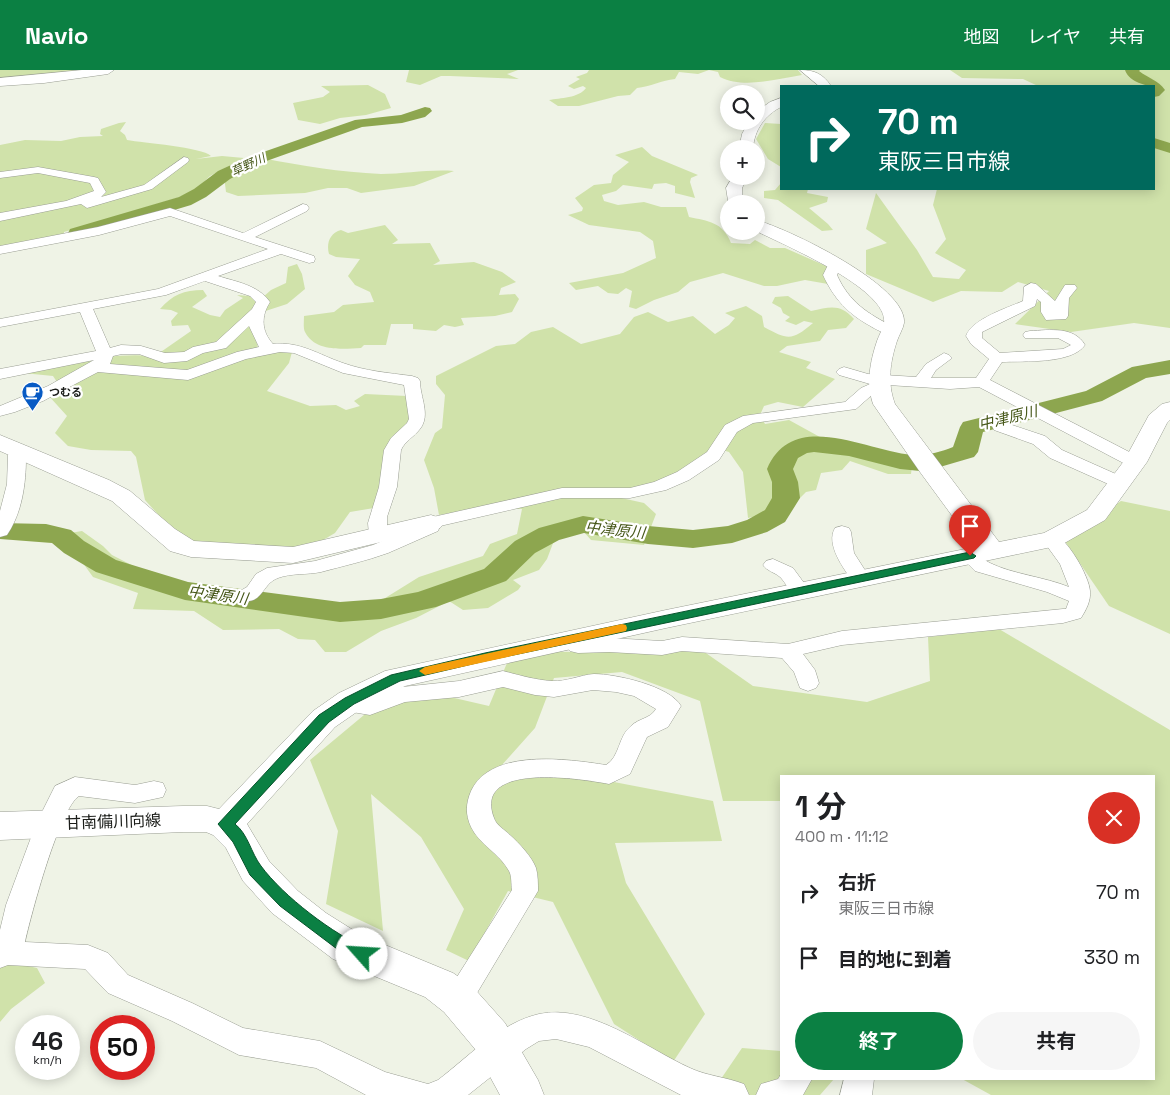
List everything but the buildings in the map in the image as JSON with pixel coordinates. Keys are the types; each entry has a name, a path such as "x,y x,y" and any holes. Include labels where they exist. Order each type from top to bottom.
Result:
{"street":[{"path":"0,82 44,80 108,70"},
{"path":"806,70 824,85"},
{"path":"746,140 750,131 766,111 780,103"},
{"path":"0,222 44,215 148,187 184,160"},
{"path":"0,175 33,170 44,171 94,180 100,192 92,197 43,210 0,217"},
{"path":"244,237 303,208"},
{"path":"0,250 99,232 170,212 309,259"},
{"path":"765,229 835,264 871,286 886,302 894,316 894,321 889,330 879,382 880,394 884,404 934,474 981,553 982,567 1054,588 1079,598"},
{"path":"0,323 154,293 279,250"},
{"path":"835,264 830,276 845,304 867,319 889,330"},
{"path":"0,411 11,408 101,360 129,349 141,350 164,358 186,356 198,350 222,345 256,312 263,302 254,293 204,276"},
{"path":"1030,335 1060,334 1075,340 1078,345 1075,349 1066,353 997,358 976,342 973,336 975,330 996,318 1030,303 1031,287 1048,301 1048,312 1051,317 1057,318 1061,316 1062,298 1070,288"},
{"path":"85,307 101,360"},
{"path":"256,312 258,334 269,349"},
{"path":"0,374 101,360 188,375 242,355 269,349 291,347 300,349 337,366 370,375 412,381 417,419 415,424 402,435 395,445 389,463 389,486 375,528 378,535"},
{"path":"920,383 931,367 944,358"},
{"path":"981,382 997,358"},
{"path":"844,372 879,382 981,382 1048,416 1128,473"},
{"path":"11,447 100,485 121,496 166,536 179,545 191,549 293,555 562,493 630,493 660,486 683,476 713,456 731,429 749,419 850,406 879,382"},
{"path":"523,1095 490,1036 458,999 439,985 347,947 312,924 286,902 256,871 238,838 225,824 324,719 350,701 396,678 571,639 1052,539 1096,515 1128,473 1157,420 1170,409"},
{"path":"1000,426 1039,440 1049,449 1070,460"},
{"path":"3,526 18,467 17,455 11,447"},
{"path":"1043,456 1128,473"},
{"path":"245,596 254,591 263,578 274,572 316,567 380,549 431,526 431,523"},
{"path":"842,532 844,553 860,578"},
{"path":"571,639 578,646 588,647 609,645 662,648 682,644 712,644 788,651 842,638 1063,616 1074,613 1078,606 1077,574 1052,539"},
{"path":"774,565 786,572 800,591"},
{"path":"788,651 804,670 808,683"},
{"path":"350,701 360,706 370,707 402,695 460,689 503,679 535,687 554,689 593,682 616,684 641,690 670,706 660,721 638,732 620,768 609,775 546,767 506,773 486,785 478,803 483,825 504,845 523,869 525,891 458,999"},
{"path":"154,790 135,794 75,786 64,793 49,824 4,954 88,956 98,962 118,984 239,1040 320,1055 378,1085 402,1093 417,1095"},
{"name":"甘南備川向線","path":"0,826 207,819 225,824"},
{"path":"439,1095 445,1094 517,1037 538,1028 558,1026 576,1028 597,1036 662,1071 696,1086 732,1095"},
{"path":"772,1095 787,1092 796,1080"},
{"path":"856,1095 859,1080"}],"green space":[{"path":"0,70 96,70 0,79"},
{"path":"409,70 518,70 507,74 519,79 441,76 420,85 406,82"},
{"path":"589,70 709,70 698,74 679,72 675,79 637,88 630,95 618,96 579,106 558,106 549,100 569,97 583,91 586,88 583,86 574,89 568,86 580,79 576,77 587,73"},
{"path":"709,70 798,70 802,75 750,83 729,81 720,77 718,72"},
{"path":"950,70 1170,70 1170,328 1134,323 1071,332 1015,324 1049,291 1018,282 1002,292 961,291 933,302 866,274 866,250 887,243 866,229 876,193 917,250 933,277 959,279 966,270 935,253 946,239 933,205 937,190 1155,190 1155,85 1036,85 1023,79 962,78"},
{"path":"368,85 385,94 391,108 320,124 298,120 293,103 323,97 330,92 321,86"},
{"path":"126,122 120,131 127,140 196,150 211,156 196,159 222,156 244,158 210,176 194,191 177,198 64,232 64,235 0,246 0,145 25,140 61,141 80,137 103,136 100,134 101,129"},
{"path":"765,123 780,124 780,166 768,159 765,154 765,140 757,140 761,130 765,130"},
{"path":"642,147 652,156 698,175 691,178 690,182 695,198 675,193 675,186 666,183 654,184 652,189 623,185 616,191 602,195 604,201 618,205 644,202 661,207 686,207 689,217 709,221 720,228 720,240 730,240 731,243 750,244 755,240 770,248 785,248 826,266 829,268 828,284 805,280 777,286 764,286 723,273 690,282 678,292 654,300 636,309 629,307 632,291 626,288 618,294 608,293 598,286 576,290 569,283 623,273 656,258 653,241 640,232 589,225 568,215 582,211 583,208 575,198 594,185 611,183 613,175 629,162 615,155"},
{"path":"262,158 292,164 366,173 454,171 414,186 361,193 347,188 328,188 305,193 238,196 226,192 224,176 236,168"},
{"path":"780,184 780,190 808,190 807,193 828,197 827,202 809,208 833,230 822,231 778,200 765,198 764,191 775,190"},
{"path":"385,225 398,240 392,244 430,243 440,261 433,265 474,262 502,272 516,282 501,288 499,295 515,294 519,299 512,312 495,316 461,318 464,325 455,327 444,325 436,331 413,329 413,324 391,324 386,345 364,345 361,348 338,349 315,343 305,332 304,316 334,312 343,305 374,302 370,292 355,285 348,276 360,259 336,257 329,254 328,246 330,239 337,231 341,230 348,233"},
{"path":"297,264 302,274 305,289 287,304 250,316 258,348 292,352 289,363 267,391 310,406 336,405 346,410 360,406 354,401 365,394 407,396 413,419 374,508 350,512 335,533 318,543 293,551 195,544 173,531 145,500 136,457 131,451 91,450 68,446 55,433 67,416 48,395 57,382 53,376 13,372 101,357 155,356 191,331 188,325 172,326 171,321 178,313 160,309 169,300 184,292 203,290 207,296 192,307 220,317 225,310 243,298 237,295 263,297 271,290 286,283 288,267"},
{"path":"788,296 811,311 839,308 854,319 846,328 828,330 820,341 787,346 779,352 811,362 806,368 835,379 803,407 778,402 764,406 760,415 765,424 789,420 849,453 912,466 911,474 888,474 850,461 842,470 821,473 816,490 806,492 800,498 791,483 772,487 778,502 772,513 748,518 743,472 729,452 712,447 692,465 680,472 617,497 644,503 656,514 644,545 591,540 583,531 574,531 555,538 547,559 539,570 513,580 521,586 518,590 488,608 463,610 449,601 416,618 381,631 346,652 325,652 315,640 298,639 279,629 223,630 194,611 133,609 138,593 93,577 80,559 67,551 70,533 82,531 112,555 151,575 207,588 278,598 312,616 361,613 419,577 483,556 490,544 517,534 522,509 474,509 439,515 434,488 424,460 435,433 442,428 445,395 436,384 436,376 496,346 515,344 531,332 553,327 581,344 620,334 634,317 648,312 668,322 693,316 715,334 729,325 735,318 725,313 746,306 762,316 764,327 785,336 795,336 813,323 804,321 796,325 785,321 790,317 783,313 781,308 772,303 775,297"},
{"path":"1121,501 1170,511 1170,634 1109,606 1064,540"},
{"path":"999,629 1170,730 1170,1095 991,1095 964,1080 1155,1080 1155,775 780,775 780,801 723,801 700,701 622,672 554,678 535,728 501,766 593,778 713,801 722,841 615,843 626,883 705,1014 673,1062 614,1024 553,902 508,891 469,961 446,950 464,909 421,837 371,794 383,931 326,904 338,831 310,760 370,710 437,694 489,706 507,663 545,652 703,651 753,686 867,702 930,681 928,637"},
{"path":"0,961 37,968 45,983 11,1009 0,1022"},
{"path":"742,1048 780,1051 780,1080 833,1080 820,1095 710,1095"}],"waterway":[{"name":"中津原川","path":"1133,70 1131,71 1137,77 1153,85"},
{"name":"中津原川","path":"1155,87 1158,90 1155,92"},
{"name":"草野川","path":"77,233 185,201 200,193 224,175 252,161 360,123 402,119 425,111"},
{"name":"中津原川","path":"1155,143 1170,148"},
{"name":"中津原川","path":"0,531 46,533 61,536 74,547 106,566 185,591 340,612 381,609 425,600 495,575 525,547 549,534 583,524 648,535 693,539 732,534 757,526 775,516 786,498 785,482 780,469 789,453 800,446 814,444 831,445 900,461 926,463 965,452 972,427 1094,396 1140,372 1170,367"}],"slow traffic":[{"path":"425,671 622,628"}],"place":[{"name":"つむる","path":"33,411"}],"route":[{"path":"362,954 347,947 312,924 286,902 256,871 238,838 225,824 324,719 350,701 396,678 485,657 970,556"}]}
